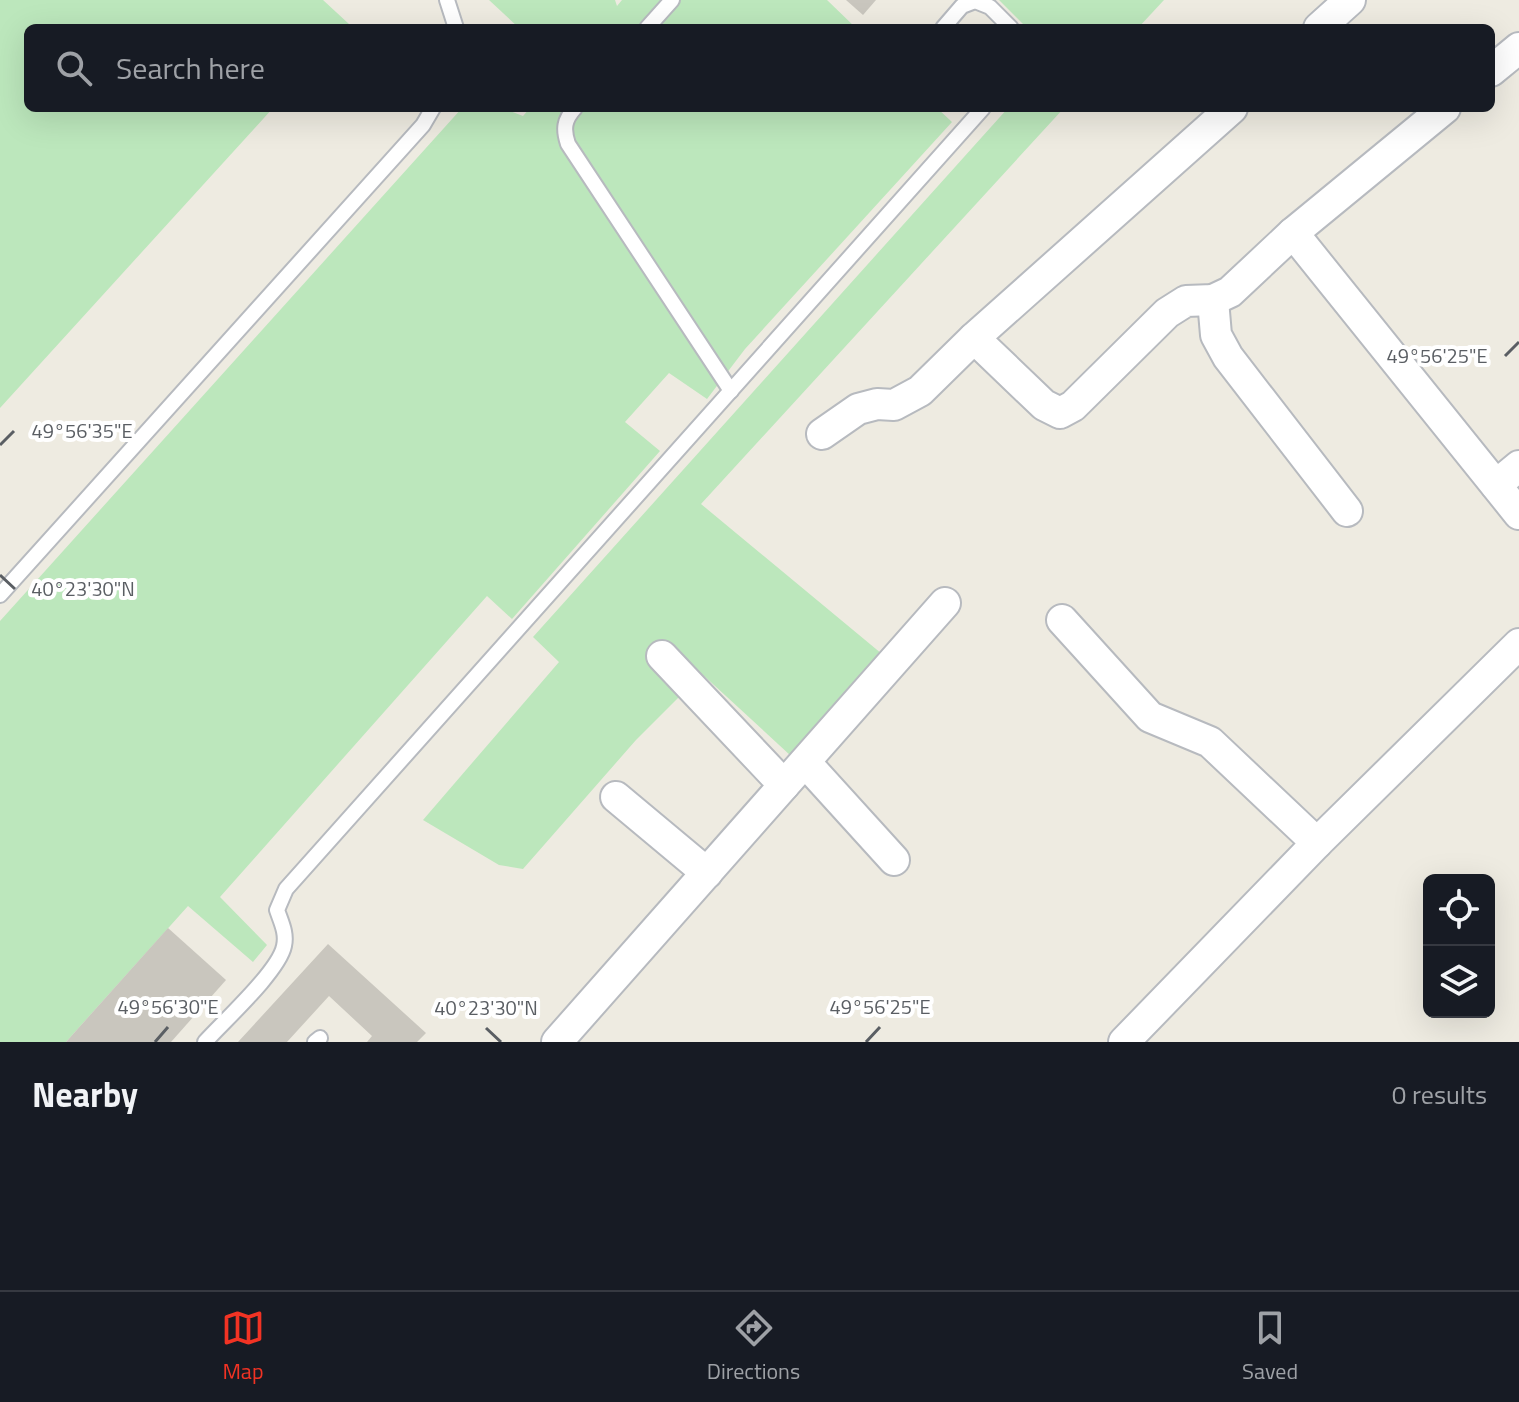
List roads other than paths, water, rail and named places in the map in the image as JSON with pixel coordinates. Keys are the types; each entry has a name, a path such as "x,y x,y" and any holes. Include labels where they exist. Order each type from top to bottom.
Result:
{"street":[{"path":"1323,24 1350,0"},
{"path":"1495,68 1519,48"},
{"path":"822,434 858,409 877,404 894,405 920,391 974,338 1228,112"},
{"path":"974,338 1044,405 1060,413 1073,406 1167,313 1186,301 1213,300 1230,292 1293,233 1440,112"},
{"path":"1293,233 1519,514"},
{"path":"1213,300 1216,335 1228,357 1347,511"},
{"path":"1496,485 1519,466"},
{"path":"557,1042 945,603"},
{"path":"1062,620 1150,717 1210,742 1317,843"},
{"path":"1124,1042 1317,843 1519,644"},
{"path":"662,656 784,785"},
{"path":"805,762 894,860"},
{"path":"616,797 707,873"}],"lane":[{"path":"447,0 455,24"},
{"path":"651,24 672,0"},
{"path":"946,24 962,6 975,1 990,7 1007,24"},
{"path":"0,595 423,125 431,112"},
{"path":"571,112 564,131 568,144 731,391"},
{"path":"205,1042 275,965 284,948 285,934 277,910 286,889 731,391 975,112"}]}
